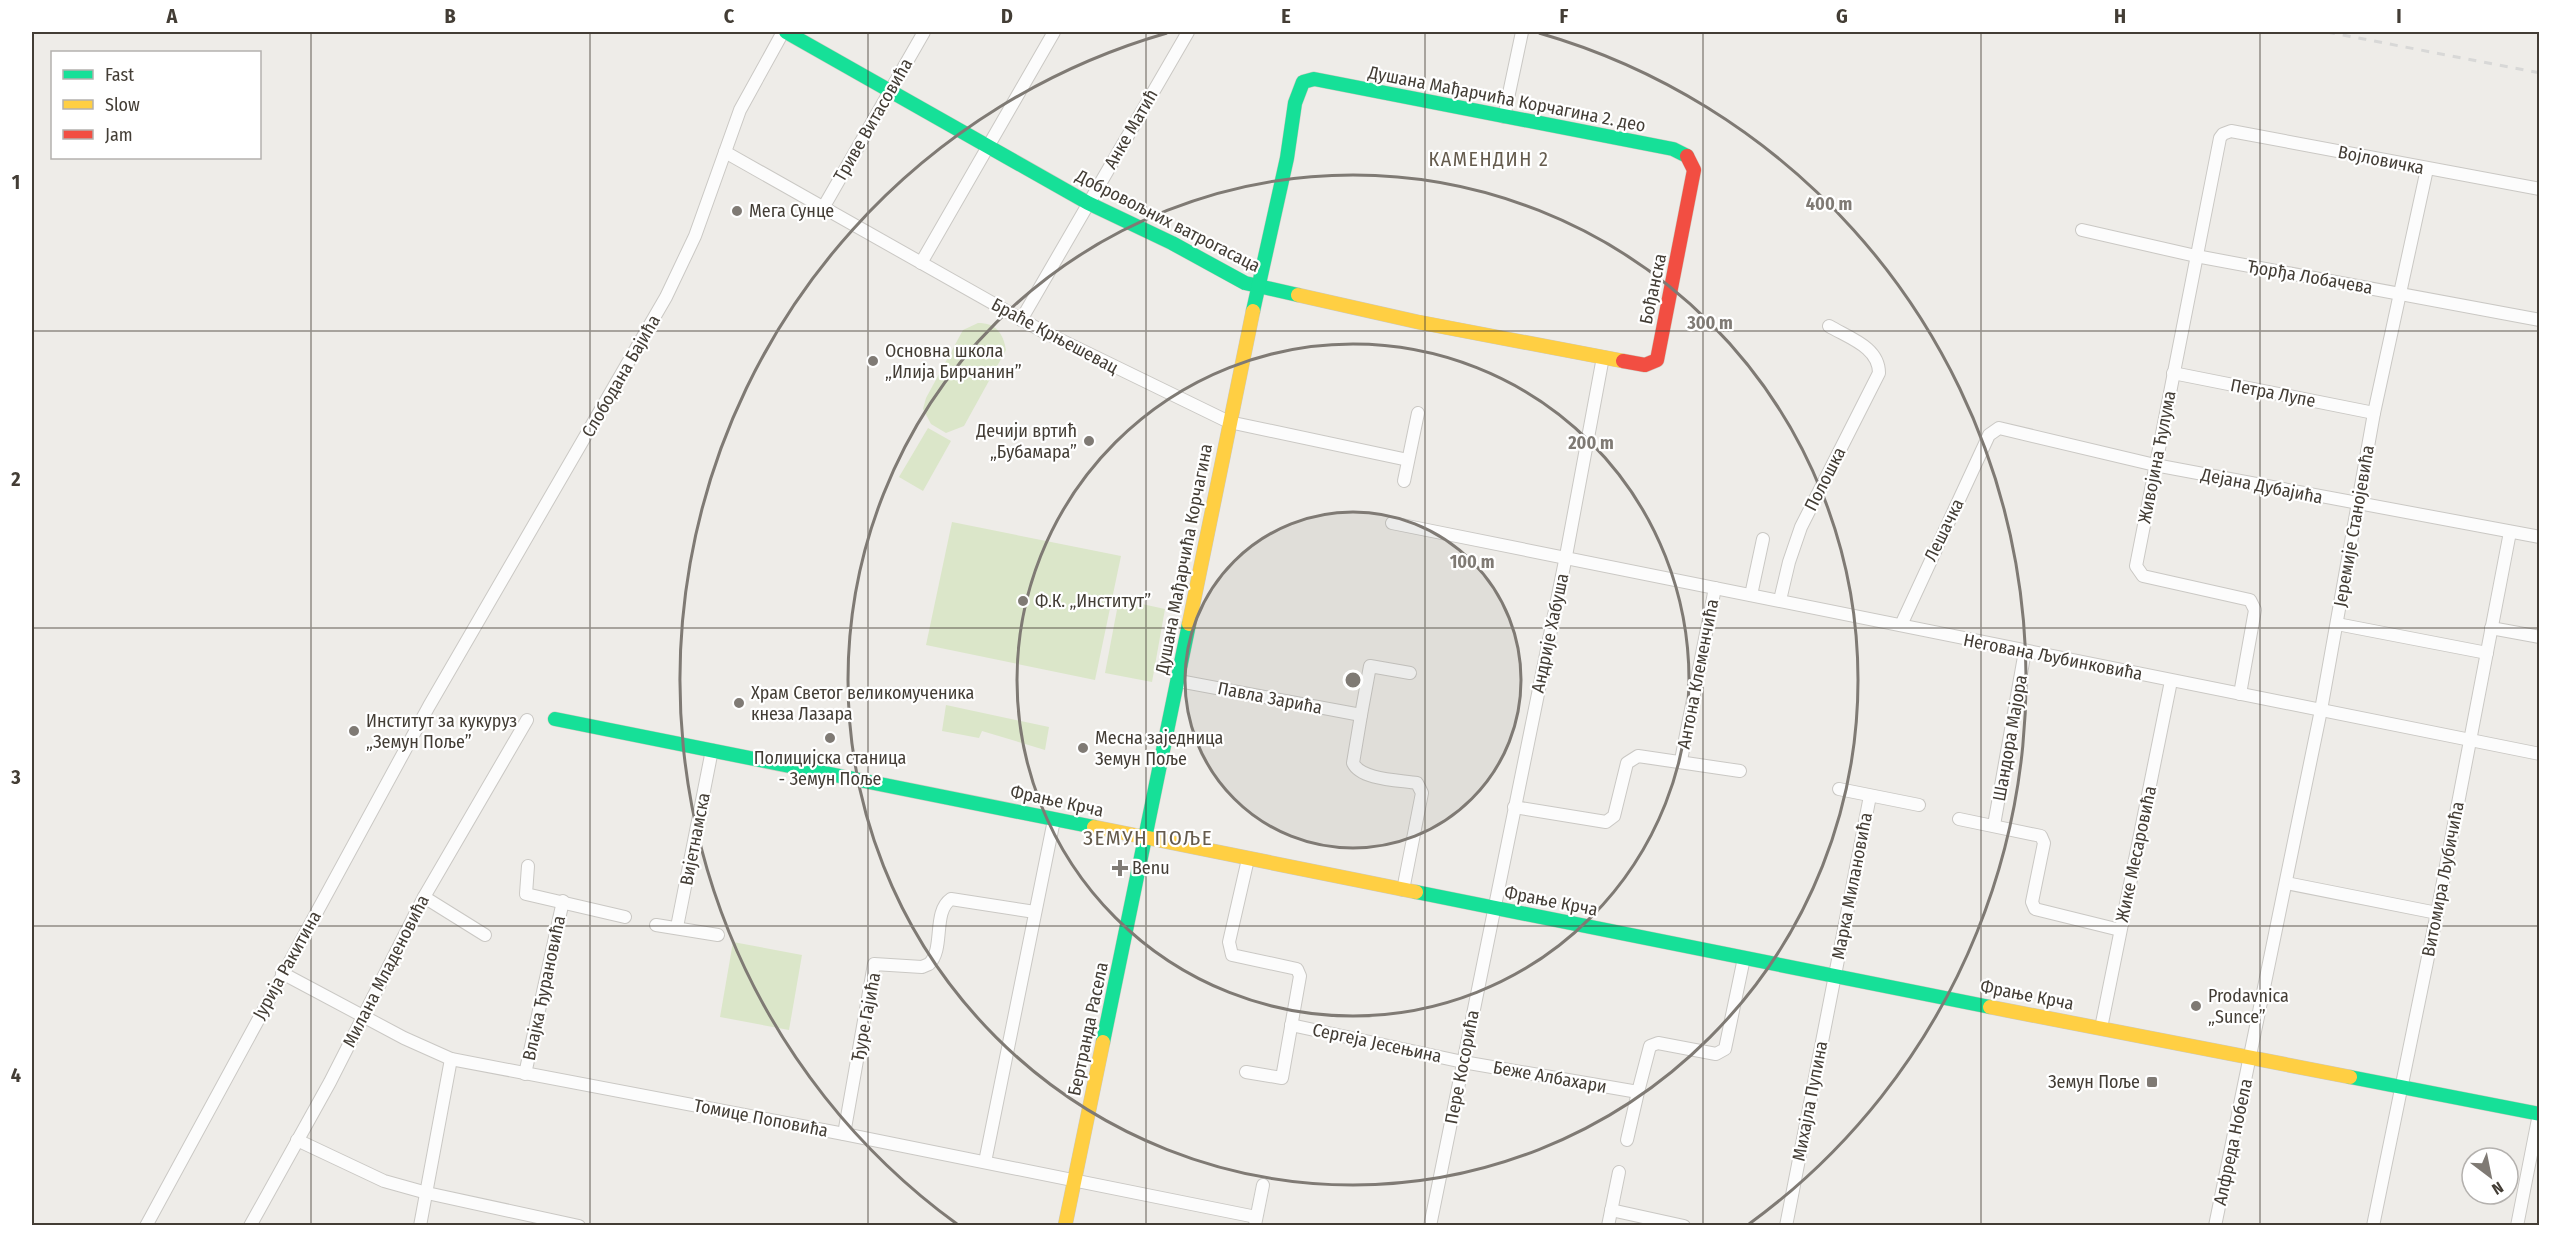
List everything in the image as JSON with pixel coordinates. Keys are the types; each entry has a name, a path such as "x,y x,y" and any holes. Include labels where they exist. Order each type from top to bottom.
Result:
{"street":[{"name":"Добровољних ватрогасаца","path":"784,32 1088,203 1172,243 1245,283 1418,322 1603,357"},
{"name":"Слободана Бајића","path":"429,706 666,297 695,236 743,102 784,32"},
{"name":"Триве Витасовића","path":"823,208 924,32"},
{"path":"921,263 1054,32"},
{"name":"Анке Матић","path":"1021,320 1188,32"},
{"path":"1504,117 1522,32"},
{"name":"Душана Мађарчића Корчагина 2. део","path":"1303,82 1314,79 1673,149 1690,157 1694,170"},
{"name":"Душана Мађарчића Корчагина","path":"1145,839 1179,681 1229,423 1288,157 1298,91 1303,82"},
{"name":"Војловичка","path":"2223,134 2231,131 2540,189"},
{"name":"Живојина Ћулума","path":"2223,134 2196,256 2137,570 2143,576 2250,600 2255,610 2240,694"},
{"name":"Браће Крњешевац","path":"725,152 1021,320 1229,423 1408,460"},
{"name":"Јеремије Станојевића","path":"2251,1058 2321,710 2374,413 2402,293 2427,169"},
{"name":"Бођанска","path":"1603,357 1645,364 1652,364 1657,360 1694,170"},
{"name":"Ђорђа Лобачева","path":"2082,230 2196,256 2540,320"},
{"name":"Полошка","path":"1780,600 1789,562 1801,527 1880,373 1879,362 1874,352 1829,326"},
{"name":"Андрије Хабуша","path":"1494,908 1566,556 1603,357"},
{"name":"Петра Лупе","path":"2173,373 2374,413"},
{"path":"1404,481 1418,412"},
{"name":"Дејана Дубајића","path":"1989,435 1999,428 2007,429 2067,446 2155,465 2358,505 2540,537"},
{"name":"Лешачка","path":"1901,626 1989,435"},
{"name":"Негована Љубинковића","path":"1392,523 1566,556 2171,681 2540,754"},
{"name":"Витомира Љубичића","path":"2373,1226 2437,913 2510,532"},
{"path":"1751,595 1763,539"},
{"name":"Антона Клеменчића","path":"1681,760 1715,588"},
{"path":"2337,624 2487,653"},
{"path":"2491,628 2540,637"},
{"name":"Шандора Мајора","path":"1994,825 2025,651"},
{"path":"1402,890 1422,793 1416,783 1364,774 1353,763 1370,666 1410,673"},
{"name":"Павла Зарића","path":"1179,681 1361,715"},
{"name":"Жике Месаровића","path":"2101,1028 2171,681"},
{"name":"Јурија Ракитина","path":"146,1226 429,706"},
{"name":"Фрање Крча","path":"555,718 1145,839 2539,1114"},
{"name":"Милана Младеновића","path":"250,1226 424,897 527,720"},
{"name":"Вијетнамска","path":"677,927 712,750"},
{"name":"Антона Клеменчића","path":"1514,807 1606,822 1614,816 1629,760 1643,756 1681,760 1740,771"},
{"name":"Марка Милановића","path":"1839,789 1919,805"},
{"name":"Марка Милановића","path":"1834,976 1870,796"},
{"name":"Шандора Мајора","path":"1959,819 2038,834 2043,840 2032,902 2035,909 2120,930"},
{"path":"985,1162 1054,820"},
{"name":"Бертранда Расела","path":"1065,1226 1145,839"},
{"name":"Сергеја Јесењина","path":"1246,1072 1281,1078 1300,976 1297,969 1232,955 1229,948 1248,858"},
{"name":"Влајка Ђурановића","path":"528,866 526,894 625,917"},
{"path":"2286,883 2437,913"},
{"path":"424,897 485,935"},
{"name":"Ђуре Гајића","path":"844,1134 874,964 922,967 929,964 935,952 945,906 951,899 1035,912"},
{"name":"Влајка Ђурановића","path":"525,1074 562,901"},
{"name":"Пере Косорића","path":"1430,1226 1494,908"},
{"path":"656,925 717,935"},
{"path":"1627,1140 1650,1046 1658,1043 1716,1054 1725,1049 1744,958"},
{"name":"Томице Поповића","path":"282,973 362,1016 451,1059 985,1162 1256,1221 1263,1185"},
{"name":"Михајла Пупина","path":"1786,1226 1834,976"},
{"name":"Сергеја Јесењина","path":"1292,1025 1463,1062"},
{"name":"Алфреда Нобела","path":"2215,1226 2251,1058"},
{"path":"420,1226 451,1059"},
{"name":"Беже Албахари","path":"1463,1062 1638,1092"},
{"path":"2517,1226 2539,1114"},
{"path":"297,1140 374,1178 427,1193 579,1226"},
{"path":"1608,1226 1619,1172"},
{"path":"1611,1210 1684,1226"}],"green space":[{"path":"978,323 990,325 998,330 1006,350 964,426 946,433 931,424 923,409 926,398 963,330"},
{"path":"928,428 951,441 923,491 899,477"},
{"name":"Ф.К. „Институт”","path":"952,522 1121,556 1095,680 926,645"},
{"path":"1119,599 1165,609 1152,682 1105,673"},
{"path":"946,705 1049,727 1045,750 982,731 979,738 942,731"},
{"path":"733,942 802,955 789,1030 720,1017"}],"railway":[{"path":"2327,32 2540,73"}],"traffic: fast":[{"path":"786,32 1088,203 1172,243 1245,283 1298,295"},
{"path":"1253,311 1287,158 1295,103 1303,82 1314,79 1673,149 1687,156"},
{"path":"1103,1042 1189,624"},
{"path":"555,719 1094,827"},
{"path":"1416,892 1990,1007"},
{"path":"2350,1077 2540,1114"}],"traffic: slow":[{"path":"1298,295 1418,322 1623,361"},
{"path":"1189,624 1253,311"},
{"path":"1094,827 1416,892"},
{"path":"1990,1007 2350,1077"},
{"path":"1065,1226 1103,1042"}],"traffic: jam":[{"path":"1623,361 1645,365 1657,360 1694,170 1687,156"}],"place":[{"name":"Мега Сунце","path":"737,211"},
{"name":"Основна школа „Илија Бирчанин”","path":"873,361"},
{"name":"Дечији вртић „Бубамара”","path":"1089,441"},
{"name":"Ф.К. „Институт”","path":"1023,601"},
{"name":"Храм Светог великомученика кнеза Лазара","path":"739,703"},
{"name":"Институт за кукуруз „Земун Поље”","path":"354,731"},
{"name":"Полицијска станица - Земун Поље","path":"830,738"},
{"name":"Месна заједница Земун Поље","path":"1083,748"},
{"name":"Benu","path":"1120,868"},
{"name":"Prodavnica „Sunce”","path":"2196,1006"},
{"name":"Земун Поље","path":"2152,1082"}],"district":[{"name":"КАМЕНДИН 2","path":"1489,159"},
{"name":"ЗЕМУН ПОЉЕ","path":"1148,838"}]}
